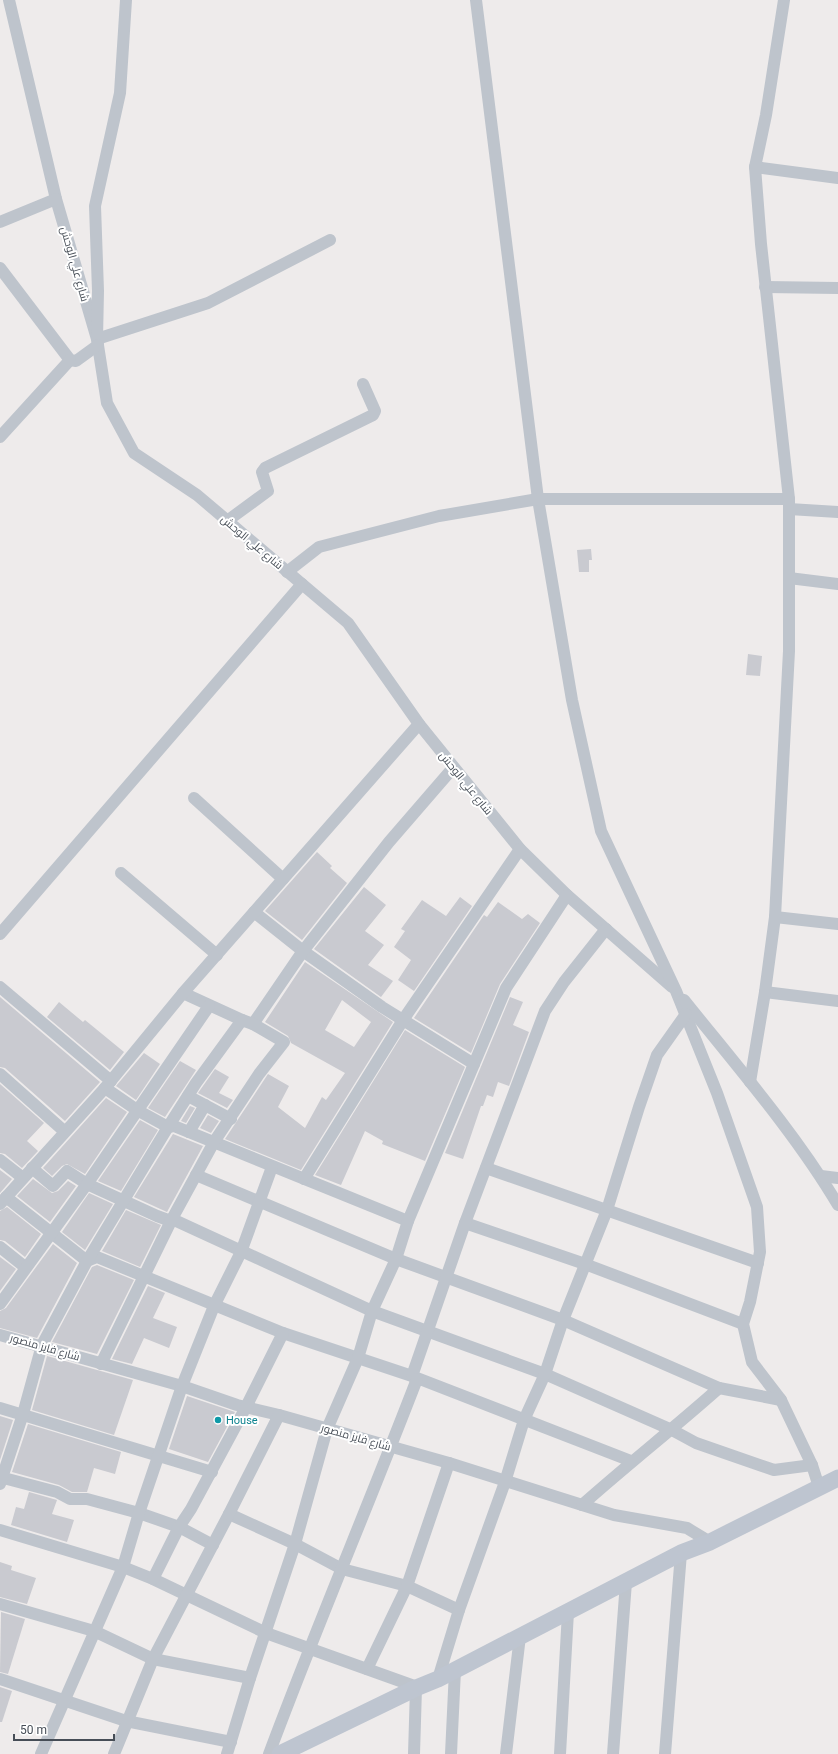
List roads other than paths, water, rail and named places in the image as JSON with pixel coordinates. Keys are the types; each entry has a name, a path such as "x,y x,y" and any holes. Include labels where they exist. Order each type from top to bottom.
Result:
{"main road":[{"path":"280,1754 416,1687 438,1679 681,1553 710,1542 819,1487 837,1482"}],"street":[{"name":"شارع علي الوحش","path":"9,0 56,199 98,342 107,403 134,453 197,495 348,623 419,724 453,768 520,849 567,895 676,990"},
{"path":"98,342 95,206 120,93 126,0"},
{"path":"476,0 538,499 572,700 601,831 686,1014 717,1093 757,1206 760,1252 750,1302 743,1324 752,1362 781,1400 812,1465 819,1487"},
{"path":"750,1082 765,992 775,917 789,651 789,504 765,287 755,167 766,115 784,0"},
{"path":"755,167 838,178"},
{"path":"0,222 56,199"},
{"path":"0,268 70,360 76,361 98,342 208,302 330,240"},
{"path":"765,287 838,288"},
{"path":"0,437 70,360"},
{"path":"227,521 268,491 262,472 265,468 373,415 375,411 363,384"},
{"path":"287,572 318,547 439,516 538,499 789,504 838,512"},
{"path":"789,578 838,584"},
{"path":"0,934 302,584"},
{"path":"86,1261 51,1234 3,1201 64,1131 108,1084 183,993 419,724"},
{"path":"213,1545 179,1528 139,1513 87,1498 70,1499 57,1492 1,1480 23,1414 42,1345 86,1261 125,1201 168,1127 188,1096 389,842 453,768"},
{"path":"194,798 283,879"},
{"path":"304,1179 403,1020 520,849"},
{"path":"121,873 217,954"},
{"path":"227,1754 250,1678 295,1544 327,1429 358,1358 372,1311 396,1259 408,1221 506,988 567,895"},
{"path":"254,912 303,951 403,1020 474,1064"},
{"path":"775,917 838,924"},
{"path":"268,1754 308,1648 342,1569 391,1447 415,1377 426,1331 447,1278 465,1223 545,1011 564,982 606,929"},
{"path":"0,987 137,1110 168,1127 174,1126 408,1221"},
{"path":"676,990 750,1082 821,1176 838,1205"},
{"path":"765,992 838,1001"},
{"path":"101,1364 145,1277 172,1219 214,1142 260,1074 284,1042 248,1022 209,1006 183,993"},
{"path":"0,1304 25,1267 87,1184 209,1006"},
{"path":"438,1679 459,1610 505,1482 524,1420 545,1374 563,1320 607,1210 657,1055 686,1014"},
{"path":"0,1074 64,1131"},
{"path":"188,1096 231,1119"},
{"path":"188,1132 205,1105"},
{"path":"0,1160 23,1178"},
{"path":"41,1754 94,1631 124,1567 139,1513 182,1386 214,1306 241,1252 272,1167"},
{"path":"32,1168 53,1186 66,1171 87,1184 168,1220 172,1219 210,1235 241,1252 372,1311 545,1374 672,1430 696,1443 774,1470 812,1465"},
{"path":"486,1168 758,1263"},
{"path":"196,1175 396,1259 563,1320 719,1388 781,1400"},
{"path":"821,1176 838,1178"},
{"path":"465,1223 585,1264 743,1324"},
{"path":"0,1247 25,1267"},
{"path":"86,1261 97,1257 283,1333 415,1377 632,1461"},
{"path":"152,1579 179,1528 212,1472 283,1333"},
{"name":"شارع فايز منصور","path":"0,1334 182,1386 246,1407 449,1463 505,1482 614,1515 687,1528 710,1542"},
{"path":"582,1505 632,1461 672,1430 719,1388"},
{"path":"0,1408 212,1472"},
{"path":"114,1754 126,1721 153,1659 279,1415"},
{"path":"367,1669 407,1586 449,1463"},
{"path":"229,1514 295,1544 342,1569 407,1586 459,1610"},
{"path":"0,1530 124,1567 266,1633 416,1687 414,1754"},
{"path":"665,1754 681,1553"},
{"path":"613,1754 626,1582"},
{"path":"0,1604 94,1631 153,1659 250,1678"},
{"path":"560,1754 568,1612"},
{"path":"506,1754 520,1636"},
{"path":"451,1754 455,1670"},
{"path":"0,1679 126,1721 231,1742"}],"place":[{"name":"House","path":"218,1420"}]}
